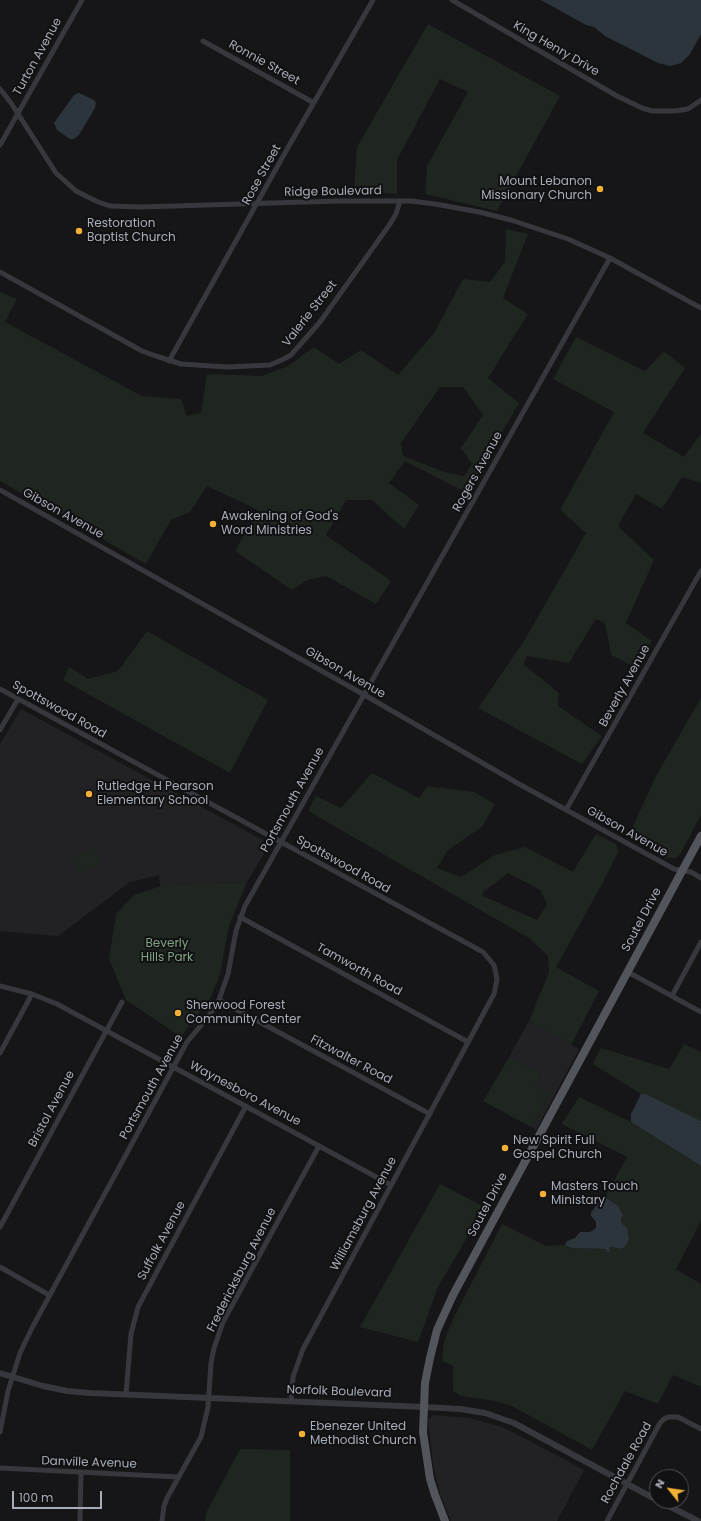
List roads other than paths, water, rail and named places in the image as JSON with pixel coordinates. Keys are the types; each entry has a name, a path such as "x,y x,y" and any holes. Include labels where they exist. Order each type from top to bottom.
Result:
{"main road":[{"name":"Soutel Drive","path":"445,1521 435,1496 427,1465 423,1432 425,1383 437,1330 446,1309 701,836"}],"street":[{"name":"Turton Avenue","path":"0,145 82,0"},
{"name":"Rose Street","path":"169,360 373,0"},
{"name":"King Henry Drive","path":"452,0 617,96 642,108 652,111 669,112 688,108 701,100"},
{"name":"Ronnie Street","path":"203,40 314,103"},
{"name":"Ridge Boulevard","path":"0,88 56,173 76,191 110,206 142,207 338,201 400,201 436,204 511,220 561,236 610,258 701,308"},
{"name":"Valerie Street","path":"0,272 142,350 169,360 181,364 241,367 270,365 284,360 291,355 320,322 380,239 396,214 400,201"},
{"name":"Rogers Avenue","path":"364,695 610,258"},
{"name":"Gibson Avenue","path":"0,490 519,784 674,869 691,872 701,878"},
{"name":"Beverly Avenue","path":"566,810 701,571"},
{"name":"Spottswood Road","path":"0,689 476,948 490,958 497,972 497,986 468,1042"},
{"name":"Portsmouth Avenue","path":"0,1432 4,1408 12,1377 25,1342 49,1295 187,1042 220,1000 228,974 236,931 245,906 364,695"},
{"path":"0,730 18,699"},
{"name":"Tamworth Road","path":"240,917 468,1042"},
{"path":"672,996 701,942"},
{"path":"628,972 701,1012"},
{"name":"Waynesboro Avenue","path":"0,986 32,994 57,1004 391,1185"},
{"path":"0,1053 32,994"},
{"name":"Fitzwalter Road","path":"220,1000 430,1114"},
{"name":"Bristol Avenue","path":"0,1227 122,1002"},
{"name":"Williamsburg Avenue","path":"291,1401 293,1377 298,1358 468,1042"},
{"name":"Suffolk Avenue","path":"126,1394 131,1334 138,1307 246,1106"},
{"name":"Fredericksburg Avenue","path":"162,1521 164,1506 167,1498 201,1437 207,1417 211,1363 216,1341 223,1322 319,1146"},
{"path":"0,1267 49,1295"},
{"name":"Norfolk Boulevard","path":"0,1373 43,1386 67,1391 473,1410 499,1417 520,1426 649,1495"},
{"name":"Rochdale Road","path":"607,1521 660,1424 668,1417 678,1417 701,1429"},
{"name":"Danville Avenue","path":"0,1468 178,1477"},
{"path":"80,1521 81,1473"},
{"name":"Norfolk Boulevard","path":"675,1509 698,1521"}],"place":[{"name":"Mount Lebanon Missionary Church","path":"600,189"},
{"name":"Restoration Baptist Church","path":"79,231"},
{"name":"Awakening of God's Word Ministries","path":"213,524"},
{"name":"Rutledge H Pearson Elementary School","path":"89,794"},
{"name":"Sherwood Forest Community Center","path":"178,1013"},
{"name":"New Spirit Full Gospel Church","path":"505,1148"},
{"name":"Masters Touch Ministary","path":"543,1194"},
{"name":"Ebenezer United Methodist Church","path":"302,1434"}],"park label":[{"name":"Beverly Hills Park","path":"167,951"}]}
